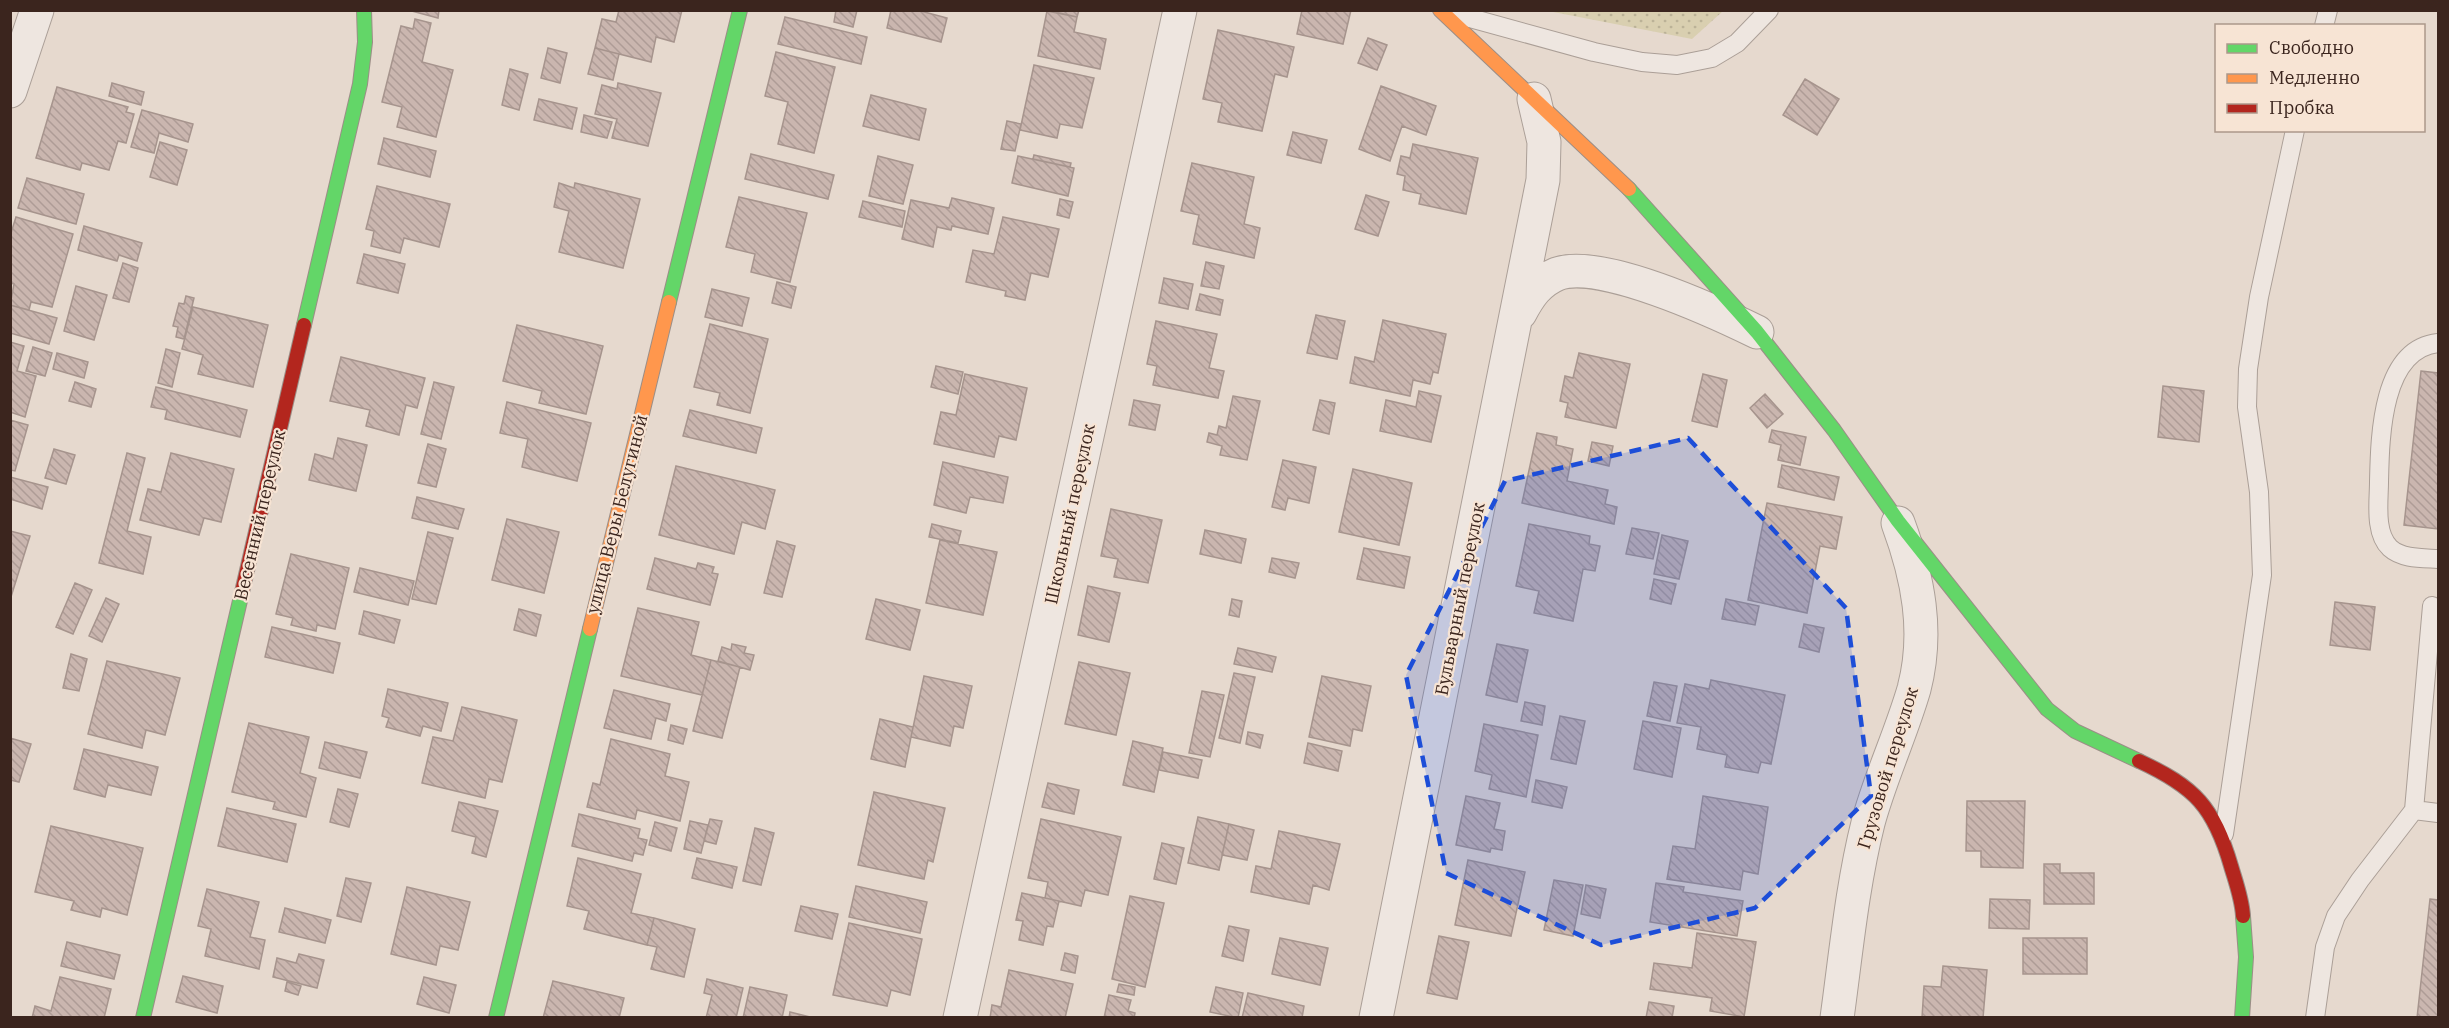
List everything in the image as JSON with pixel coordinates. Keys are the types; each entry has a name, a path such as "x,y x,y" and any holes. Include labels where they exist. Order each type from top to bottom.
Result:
{"street":[{"path":"10,91 37,10"},
{"name":"Весенний переулок","path":"143,1017 358,94 365,62 364,10"},
{"name":"улица Веры Белугиной","path":"496,1017 740,10"},
{"name":"Школьный переулок","path":"960,1017 1180,10"},
{"path":"1441,10 1620,179 1756,332 1834,430 1898,521 2048,709 2075,731 2165,773 2189,789 2207,808 2223,838 2242,903 2246,957 2242,1017"},
{"name":"Бульварный переулок","path":"1376,1017 1543,180 1544,142 1534,99"},
{"path":"1516,320 1529,297 1542,282 1559,273 1581,272 1636,283 1693,303 1756,332"},
{"name":"Грузовой переулок","path":"1837,1017 1858,864 1869,819 1914,688 1919,653 1921,620 1917,584 1898,521"}],"lane":[{"path":"1441,10 1594,52 1642,62 1677,65 1712,57 1737,43 1752,18 1769,10"},
{"path":"2223,838 2262,575 2259,492 2247,407 2248,369 2259,297 2295,132"},
{"path":"2439,343 2425,345 2415,350 2404,363 2387,399 2380,440 2379,506 2380,527 2391,549 2412,557 2439,559"},
{"path":"2315,1017 2325,947 2336,916 2360,880 2414,810 2432,606"},
{"path":"2414,810 2439,813"}],"highlighted area":[{"path":"1688,438 1846,608 1871,796 1755,908 1601,945 1446,873 1406,675 1505,481"}],"shaded area":[{"path":"1548,11 1723,11 1692,39"}],"building":[{"path":"408,10 439,10 438,18"},
{"path":"619,10 682,10 674,42 656,37 651,62 595,48 602,19 616,22"},
{"path":"836,10 857,10 853,27 834,22"},
{"path":"891,10 917,10 947,18 941,42 887,28"},
{"path":"1046,10 1079,10 1077,17"},
{"path":"1302,10 1351,10 1343,44 1297,34"},
{"path":"1047,11 1077,17 1074,32 1106,39 1100,69 1038,56"},
{"path":"785,17 867,37 861,64 778,44"},
{"path":"415,19 431,23 422,62 453,70 436,137 397,127 402,107 382,102 401,26 413,29"},
{"path":"1218,30 1294,47 1287,77 1275,74 1262,131 1218,122 1222,103 1203,99"},
{"path":"1368,38 1387,45 1377,70 1358,63"},
{"path":"548,48 567,53 560,83 541,78"},
{"path":"595,48 619,54 613,80 588,74"},
{"path":"776,52 835,67 814,153 778,144 788,102 765,96"},
{"path":"1034,65 1094,78 1082,128 1060,124 1057,138 1020,130"},
{"path":"510,69 528,74 519,110 502,105"},
{"path":"1805,79 1839,99 1817,135 1783,115"},
{"path":"112,83 144,92 141,105 109,96"},
{"path":"618,83 661,93 648,146 612,138 617,119 595,114 602,85 617,89"},
{"path":"1381,86 1436,106 1426,135 1402,126 1390,161 1359,149"},
{"path":"57,87 128,107 126,112 134,114 126,143 118,141 109,170 82,163 80,170 36,158"},
{"path":"871,95 926,109 919,140 863,126"},
{"path":"539,99 577,108 572,129 534,120"},
{"path":"142,110 193,124 188,142 159,133 154,153 131,147"},
{"path":"584,115 612,122 607,138 581,132"},
{"path":"1007,121 1021,124 1015,151 1001,149"},
{"path":"1293,132 1327,140 1321,163 1287,155"},
{"path":"384,138 436,151 430,177 378,164"},
{"path":"160,142 187,150 177,185 150,177"},
{"path":"1413,144 1478,158 1466,214 1419,204 1421,194 1403,190 1405,176 1397,174 1401,156 1410,158"},
{"path":"751,154 834,175 828,199 745,179"},
{"path":"1034,155 1071,163 1070,167 1033,159"},
{"path":"878,156 913,165 903,204 869,196"},
{"path":"1018,156 1074,168 1068,196 1012,183"},
{"path":"1192,163 1254,177 1244,224 1260,228 1254,258 1193,244 1199,215 1181,211"},
{"path":"27,178 84,194 76,224 18,208"},
{"path":"559,183 574,188 575,183 640,199 623,268 559,252 569,211 554,207"},
{"path":"377,186 450,204 439,247 404,238 400,253 371,246 374,231 366,229"},
{"path":"1366,195 1389,202 1378,236 1355,229"},
{"path":"739,197 807,213 790,282 751,272 755,254 726,247"},
{"path":"952,198 994,208 988,234 952,226 951,230 937,227 933,247 902,239 911,200 949,208"},
{"path":"1060,199 1073,202 1069,218 1057,215"},
{"path":"863,201 905,211 902,227 859,217"},
{"path":"16,217 73,234 52,307 31,302 29,310 10,305 14,284 10,283 10,236"},
{"path":"1003,217 1059,229 1048,277 1031,273 1025,300 1005,296 1006,291 966,282 973,250 994,254"},
{"path":"84,226 142,243 137,261 119,255 117,261 78,250"},
{"path":"364,254 405,264 398,293 357,283"},
{"path":"1206,262 1224,266 1219,289 1201,286"},
{"path":"123,263 138,268 129,302 113,298"},
{"path":"1164,278 1193,284 1188,309 1159,303"},
{"path":"777,282 796,287 791,308 772,303"},
{"path":"76,286 107,295 94,340 64,331"},
{"path":"712,289 749,298 742,326 705,317"},
{"path":"1200,294 1223,300 1220,315 1196,310"},
{"path":"186,296 194,298 184,339 176,337 178,327 173,326 179,303 184,304"},
{"path":"10,305 57,318 49,344 10,333"},
{"path":"193,307 268,325 253,387 198,374 203,355 182,349"},
{"path":"1316,315 1345,321 1337,359 1307,353"},
{"path":"1383,320 1446,334 1438,373 1433,372 1430,384 1413,380 1410,396 1350,383 1355,357 1374,362"},
{"path":"1156,321 1217,334 1209,368 1224,371 1218,398 1153,385 1157,366 1147,364"},
{"path":"710,324 768,339 750,413 717,405 720,393 694,387"},
{"path":"517,325 603,346 586,414 539,403 542,391 503,381"},
{"path":"10,342 24,346 17,371 36,376 25,417 10,412"},
{"path":"33,347 52,353 45,376 26,371"},
{"path":"166,349 180,353 172,387 158,383"},
{"path":"57,353 88,362 84,378 53,369"},
{"path":"1579,353 1630,364 1616,428 1565,417 1568,403 1560,401 1565,376 1573,378"},
{"path":"341,357 425,378 417,408 406,405 399,435 366,426 370,410 330,401"},
{"path":"936,366 963,372 958,394 931,387"},
{"path":"2421,371 2438,373 2438,529 2404,525"},
{"path":"965,374 1027,388 1016,440 999,436 994,457 934,444 941,412 956,415"},
{"path":"1703,374 1727,380 1717,427 1692,421"},
{"path":"75,382 96,389 91,407 69,401"},
{"path":"434,382 454,387 441,439 421,434"},
{"path":"2163,386 2204,391 2199,442 2158,437"},
{"path":"156,387 247,410 240,437 165,419 167,410 151,407"},
{"path":"1419,391 1441,396 1431,442 1380,431 1386,400 1416,407"},
{"path":"1765,394 1783,414 1767,428 1750,408"},
{"path":"1233,396 1260,401 1247,460 1220,455 1222,446 1207,442 1209,433 1217,435 1219,426 1226,428"},
{"path":"1134,400 1160,405 1155,430 1129,425"},
{"path":"1320,400 1335,403 1329,434 1313,430"},
{"path":"507,402 591,423 577,481 522,467 528,439 500,433"},
{"path":"690,410 762,428 756,453 683,436"},
{"path":"10,420 28,425 15,471 10,470"},
{"path":"1772,430 1806,437 1800,465 1778,460 1781,445 1769,442"},
{"path":"1537,433 1557,437 1556,445 1573,449 1567,481 1608,490 1605,504 1617,507 1614,524 1522,503"},
{"path":"338,438 367,445 356,491 309,480 315,454 333,459"},
{"path":"1592,442 1613,446 1609,466 1588,461"},
{"path":"428,444 446,449 436,487 418,483"},
{"path":"54,449 75,455 66,484 45,478"},
{"path":"127,453 145,458 127,531 151,537 143,574 99,563"},
{"path":"171,453 234,469 221,522 204,518 199,535 140,520 148,489 161,492"},
{"path":"1283,460 1316,467 1309,503 1288,498 1285,510 1272,507"},
{"path":"943,462 1008,477 1003,503 970,497 966,513 934,505"},
{"path":"1782,465 1839,477 1834,500 1778,487"},
{"path":"676,466 775,490 765,529 742,522 734,554 659,535"},
{"path":"1353,469 1412,483 1399,545 1339,532"},
{"path":"10,477 48,487 42,509 10,499"},
{"path":"417,497 464,509 458,529 412,518"},
{"path":"1767,503 1842,517 1836,549 1820,546 1807,613 1748,600"},
{"path":"1111,509 1162,520 1148,583 1114,577 1118,559 1101,556"},
{"path":"507,519 559,532 544,593 492,580"},
{"path":"932,524 961,531 958,543 929,537"},
{"path":"1529,524 1590,536 1589,544 1600,546 1595,571 1583,569 1573,621 1534,613 1539,591 1516,586"},
{"path":"1632,528 1659,533 1653,559 1626,554"},
{"path":"1205,530 1246,539 1241,563 1200,554"},
{"path":"10,531 30,536 10,600"},
{"path":"428,532 453,538 436,604 412,599"},
{"path":"1662,535 1688,541 1679,579 1654,574"},
{"path":"940,540 997,552 983,615 926,603"},
{"path":"777,541 795,546 782,597 764,593"},
{"path":"1364,548 1410,557 1404,588 1357,579"},
{"path":"291,554 349,568 335,629 317,625 316,631 291,625 293,618 276,614"},
{"path":"655,558 696,569 698,563 714,567 712,573 718,574 710,605 647,589"},
{"path":"1272,558 1299,563 1295,578 1269,572"},
{"path":"360,568 414,581 408,605 354,592"},
{"path":"1654,579 1676,584 1671,604 1650,599"},
{"path":"75,583 92,590 73,634 56,627"},
{"path":"1088,586 1120,593 1109,642 1078,635"},
{"path":"106,598 119,604 102,642 89,636"},
{"path":"876,599 920,610 910,650 866,639"},
{"path":"1232,599 1242,601 1239,617 1229,615"},
{"path":"1726,599 1759,606 1755,625 1722,619"},
{"path":"2335,602 2375,607 2370,650 2330,645"},
{"path":"638,608 699,622 691,655 711,660 702,695 621,676"},
{"path":"519,609 541,615 536,636 514,630"},
{"path":"364,611 400,620 394,643 359,634"},
{"path":"1804,624 1824,628 1819,652 1799,647"},
{"path":"272,627 340,643 333,673 265,657"},
{"path":"732,644 746,647 744,653 754,655 750,670 718,661 722,647 731,650"},
{"path":"1497,644 1528,650 1517,702 1486,695"},
{"path":"1238,648 1276,657 1272,672 1234,664"},
{"path":"71,654 87,659 79,691 63,688"},
{"path":"711,660 740,667 722,738 693,731"},
{"path":"107,661 180,678 165,735 146,730 142,748 88,734"},
{"path":"1079,662 1130,673 1116,735 1065,724"},
{"path":"1234,673 1255,677 1240,743 1219,738"},
{"path":"924,676 972,686 963,728 954,726 950,746 911,737"},
{"path":"1322,676 1371,686 1362,731 1353,729 1350,746 1309,737"},
{"path":"1711,680 1785,695 1771,764 1761,762 1758,773 1725,767 1727,755 1697,749 1701,727 1677,723 1685,684 1709,689"},
{"path":"1654,682 1677,686 1670,721 1647,716"},
{"path":"388,689 448,703 441,731 423,726 420,736 386,727 389,718 382,716"},
{"path":"614,690 670,704 666,721 656,718 651,739 604,728"},
{"path":"1202,691 1224,695 1210,757 1189,753"},
{"path":"1525,702 1545,706 1542,725 1521,721"},
{"path":"462,707 517,720 502,782 489,779 485,798 422,783 433,737 453,741"},
{"path":"1560,716 1585,721 1576,764 1551,759"},
{"path":"880,719 913,727 905,767 871,759"},
{"path":"1643,721 1681,728 1672,777 1634,769"},
{"path":"249,723 309,737 300,773 316,778 306,817 273,809 275,802 232,792"},
{"path":"1484,724 1538,735 1526,797 1489,789 1492,775 1475,771"},
{"path":"671,725 687,729 683,744 668,740"},
{"path":"1248,732 1263,735 1260,748 1246,744"},
{"path":"10,738 31,744 19,782 10,780"},
{"path":"611,739 670,754 665,776 689,782 680,821 637,810 635,819 587,807 593,783 600,785"},
{"path":"1133,741 1163,748 1154,792 1123,785"},
{"path":"325,742 367,752 360,778 319,768"},
{"path":"1308,743 1342,751 1338,771 1304,763"},
{"path":"84,749 158,767 151,795 108,785 105,797 74,789"},
{"path":"1163,752 1202,760 1198,778 1159,770"},
{"path":"1536,780 1567,787 1562,808 1532,802"},
{"path":"1048,783 1079,790 1074,814 1042,807"},
{"path":"338,789 358,794 349,827 330,822"},
{"path":"874,792 945,808 933,862 928,860 924,879 858,865"},
{"path":"1466,796 1500,803 1494,829 1505,831 1502,850 1491,848 1490,852 1456,845"},
{"path":"1703,796 1768,807 1758,874 1743,871 1740,890 1667,879 1673,846 1695,849"},
{"path":"1967,801 2025,801 2023,868 1981,867 1981,851 1966,851"},
{"path":"459,802 498,811 486,857 472,853 476,837 452,831"},
{"path":"227,808 296,824 287,862 218,846"},
{"path":"579,814 640,829 638,838 647,840 643,855 634,853 632,861 572,846"},
{"path":"1198,817 1229,824 1219,870 1188,863"},
{"path":"710,819 722,821 716,844 704,841"},
{"path":"1041,819 1121,837 1108,895 1085,890 1081,906 1045,898 1048,882 1028,878"},
{"path":"690,821 708,825 701,853 684,849"},
{"path":"655,822 677,828 671,851 649,845"},
{"path":"1229,824 1254,830 1247,860 1222,855"},
{"path":"51,826 143,848 127,915 102,908 100,917 71,910 74,901 35,892"},
{"path":"755,828 774,833 761,885 743,881"},
{"path":"1279,831 1340,844 1329,890 1313,885 1309,904 1251,892 1256,866 1271,869"},
{"path":"1162,843 1184,848 1176,884 1154,879"},
{"path":"578,858 641,874 631,913 654,918 647,945 584,929 589,911 567,906"},
{"path":"697,858 737,867 732,888 692,878"},
{"path":"1468,860 1525,872 1511,936 1455,925"},
{"path":"2044,864 2060,864 2060,873 2094,873 2094,904 2044,904"},
{"path":"346,878 371,883 361,922 337,916"},
{"path":"1554,880 1583,885 1573,936 1544,930"},
{"path":"1656,883 1684,887 1683,892 1743,901 1737,936 1650,922"},
{"path":"1586,885 1606,889 1600,918 1581,914"},
{"path":"856,886 927,902 920,933 849,917"},
{"path":"407,887 470,902 458,950 440,946 436,965 391,954"},
{"path":"207,889 259,902 250,937 265,940 259,969 205,956 211,929 198,926"},
{"path":"1022,893 1059,901 1053,927 1047,926 1043,945 1019,940 1023,921 1016,920"},
{"path":"1130,896 1164,903 1145,987 1112,979"},
{"path":"1990,899 2030,900 2029,929 1989,928"},
{"path":"2430,899 2438,900 2438,1018 2417,1018"},
{"path":"801,906 838,914 832,939 795,931"},
{"path":"285,908 331,920 325,943 279,932"},
{"path":"654,918 695,929 684,977 651,969 657,947 647,945"},
{"path":"849,923 922,939 910,995 891,990 887,1006 833,995"},
{"path":"1229,926 1249,930 1243,961 1222,956"},
{"path":"1697,933 1756,942 1744,1017 1710,1011 1712,998 1650,989 1654,963 1692,968"},
{"path":"1439,936 1469,942 1457,999 1427,993"},
{"path":"1280,938 1328,948 1320,985 1272,974"},
{"path":"2023,938 2087,938 2087,974 2023,974"},
{"path":"67,942 120,955 114,979 61,966"},
{"path":"1065,953 1078,956 1075,973 1061,970"},
{"path":"299,954 324,960 317,988 273,977 277,958 296,963"},
{"path":"1943,966 1987,970 1983,1018 1922,1018 1924,986 1941,987"},
{"path":"1009,970 1073,984 1065,1018 990,1018 992,1005 1001,1007"},
{"path":"183,976 223,986 217,1013 176,1002"},
{"path":"60,977 111,989 104,1018 32,1018 35,1006 51,1011"},
{"path":"424,977 456,985 449,1013 417,1004"},
{"path":"707,979 743,988 736,1018 706,1018 712,995 704,993"},
{"path":"553,981 624,998 619,1018 543,1018"},
{"path":"287,982 301,986 298,995 285,991"},
{"path":"1119,984 1135,987 1134,995 1117,992"},
{"path":"750,987 787,995 782,1018 743,1018"},
{"path":"1216,987 1243,993 1238,1018 1210,1012"},
{"path":"1248,993 1304,1006 1302,1018 1242,1018"},
{"path":"1109,995 1131,1000 1128,1011 1135,1013 1134,1018 1104,1018"},
{"path":"1649,1002 1674,1006 1672,1018 1646,1018"},
{"path":"790,1012 814,1018 789,1018"}],"traffic: fast":[{"path":"304,325 360,84 365,42 364,10"},
{"path":"669,302 740,10"},
{"path":"1629,189 1757,332 1834,430 1898,521 2047,709 2075,731 2139,761"},
{"path":"143,1018 242,592"},
{"path":"496,1018 590,629"},
{"path":"2242,1018 2246,957 2243,916"}],"traffic: slow":[{"path":"1440,10 1629,189"},
{"path":"590,629 669,302"}],"traffic: jam":[{"path":"242,592 304,325"},
{"path":"2139,761 2175,780 2200,801 2209,814 2224,846 2243,916"}]}
